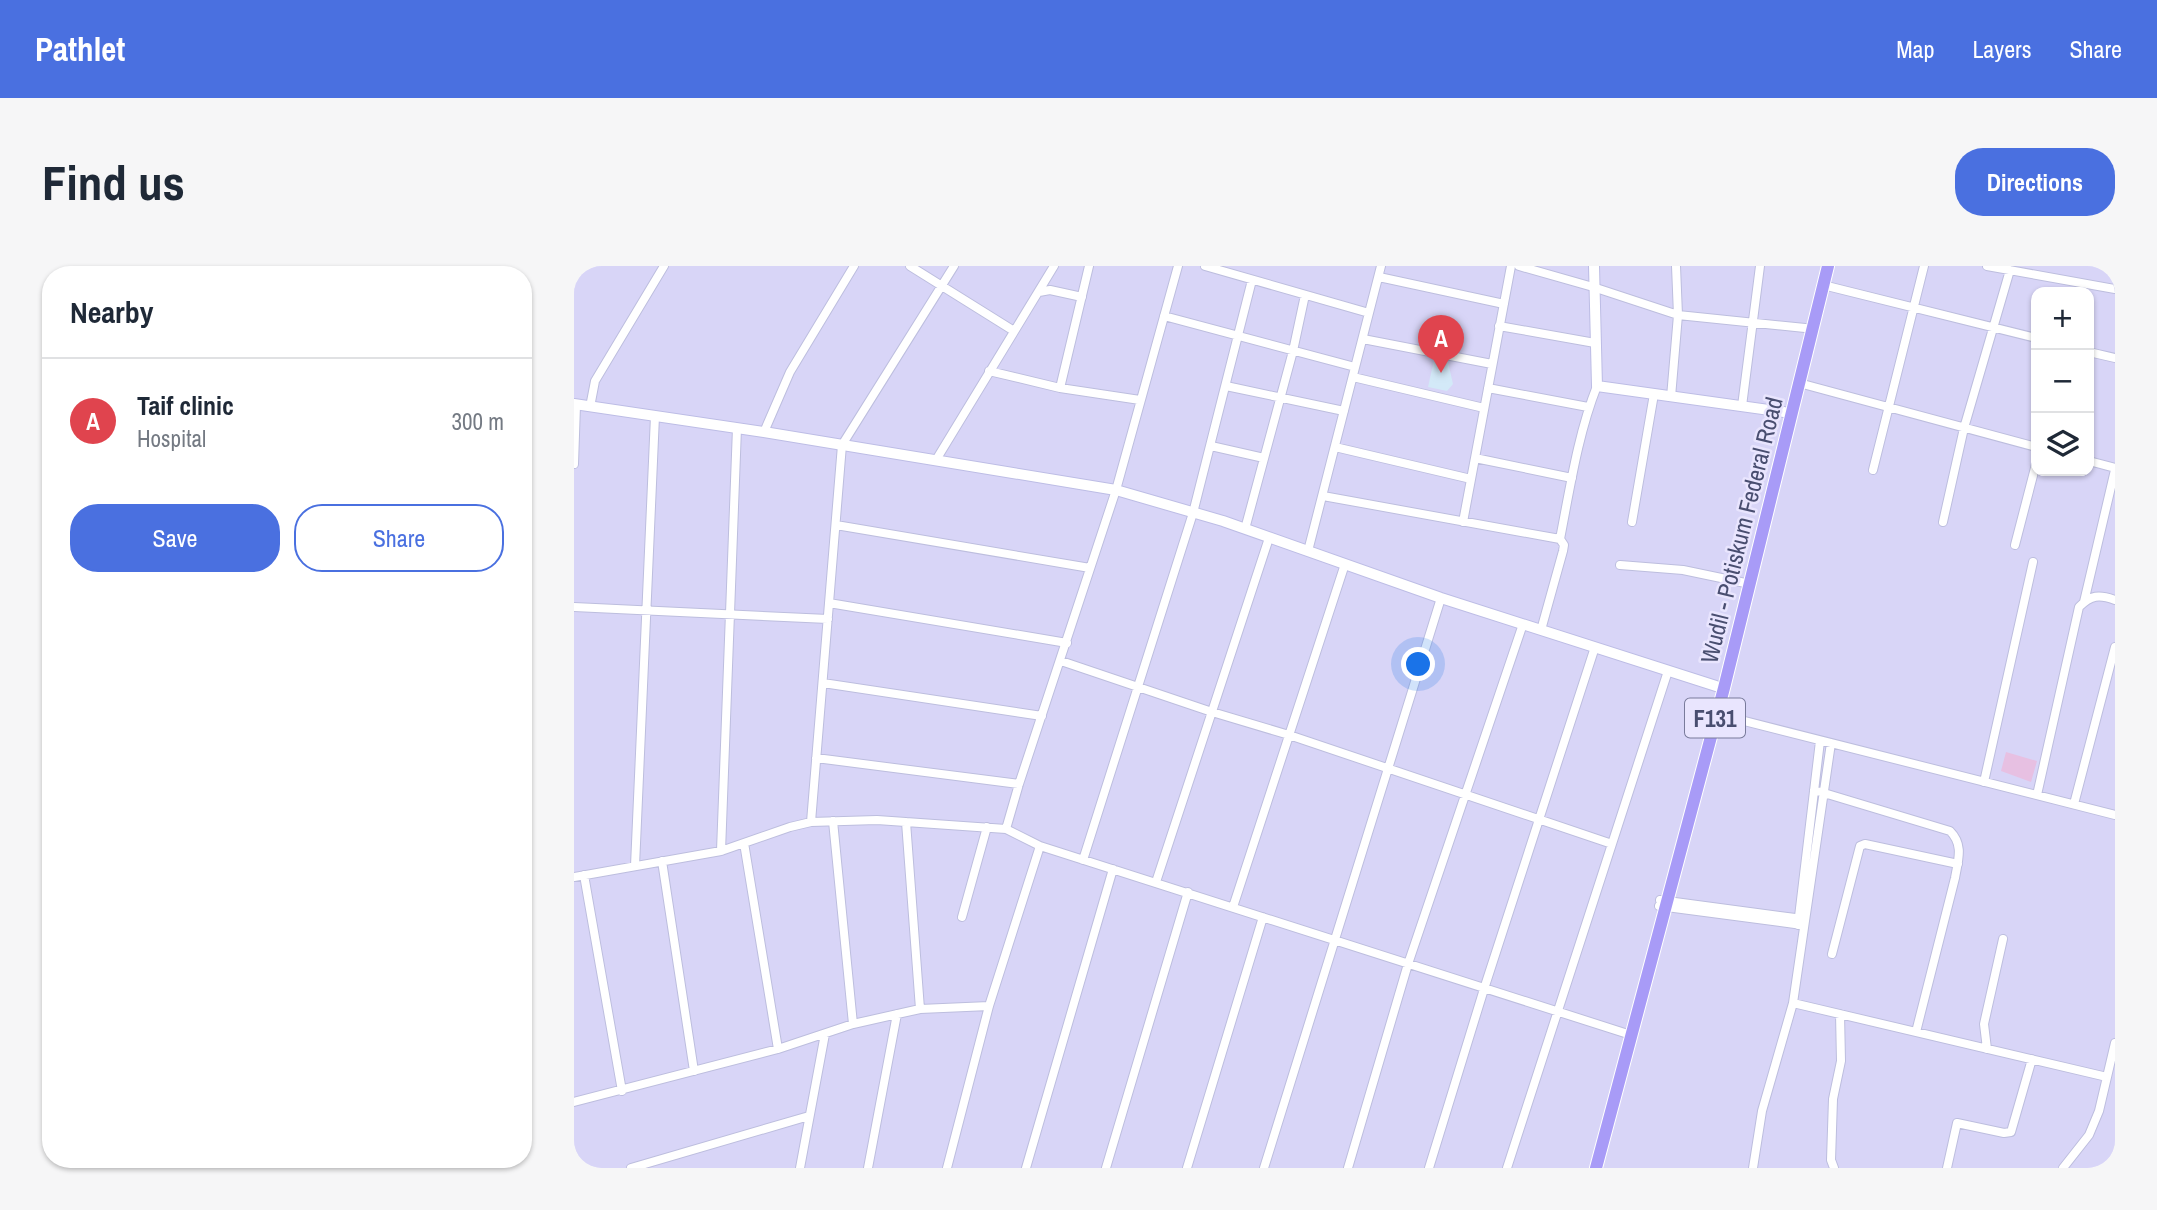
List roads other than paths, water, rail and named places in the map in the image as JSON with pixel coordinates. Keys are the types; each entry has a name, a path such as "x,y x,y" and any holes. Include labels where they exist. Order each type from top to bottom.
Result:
{"main road":[{"name":"Wudil - Potiskum Federal Road","path":"1713,713 1716,686 1747,583 1784,412 1820,266"},
{"name":"Wudil - Potiskum Federal Road","path":"1589,1168 1663,904 1828,266"},
{"name":"Wudil - Potiskum Federal Road","path":"1596,1168 1628,1034"}],"street":[{"path":"590,407 595,381 664,266"},
{"path":"764,432 790,372 854,266"},
{"path":"909,266 1014,331"},
{"path":"811,822 842,445 954,266"},
{"path":"936,460 1054,266"},
{"path":"1060,388 1089,266"},
{"path":"1006,829 1116,490 1178,266"},
{"path":"1205,266 1369,313"},
{"path":"1308,551 1381,266"},
{"path":"1463,522 1511,266"},
{"path":"1519,266 1678,315 1805,328"},
{"path":"1541,630 1563,551 1564,545 1560,539 1588,407 1597,386 1594,266"},
{"path":"1671,397 1678,315 1676,266"},
{"path":"1742,406 1760,266"},
{"path":"1873,470 1924,266"},
{"path":"1987,266 2075,287"},
{"path":"1943,522 1964,428 2010,270"},
{"path":"1378,276 1504,304"},
{"path":"1083,860 1194,513 1252,279"},
{"path":"1823,285 2031,337"},
{"path":"2094,288 2115,289"},
{"path":"1039,292 1050,290 1082,297"},
{"path":"1245,529 1293,351 1305,295"},
{"path":"1164,316 1355,367"},
{"path":"1499,327 1595,343"},
{"path":"1363,339 1492,364"},
{"path":"2094,353 2115,358"},
{"path":"989,371 1060,388 1140,400"},
{"path":"1353,377 1484,408"},
{"path":"1799,383 2031,446"},
{"path":"1226,386 1344,411"},
{"path":"1597,386 1784,412"},
{"path":"1488,388 1588,407"},
{"path":"1633,522 1654,394"},
{"path":"574,464 575,405 764,432 1116,490 1245,529 1441,598 1716,686"},
{"path":"635,866 656,416"},
{"path":"721,851 737,428"},
{"path":"1211,446 1264,458"},
{"path":"1335,447 1471,479"},
{"path":"1475,458 1572,478"},
{"path":"2084,602 2115,469 2094,463"},
{"path":"2015,545 2033,476"},
{"path":"1322,496 1560,539"},
{"path":"835,525 1090,568"},
{"path":"1156,882 1269,538"},
{"path":"1984,782 2034,562"},
{"path":"1233,907 1345,564"},
{"path":"1620,565 1683,570 1747,583"},
{"path":"2037,795 2079,607 2093,596 2115,600"},
{"path":"1264,1168 1441,598"},
{"path":"829,603 1067,643"},
{"path":"574,607 828,619"},
{"path":"1348,1168 1408,964 1523,624"},
{"path":"2074,804 2115,647"},
{"path":"1429,1168 1483,989 1595,648"},
{"path":"1061,661 1612,844"},
{"path":"1507,1168 1668,671"},
{"path":"822,683 1042,716"},
{"path":"1713,713 2115,815"},
{"path":"1753,1168 1762,1111 1793,1003 1820,741"},
{"path":"1802,922 1830,743"},
{"path":"816,758 1019,784"},
{"path":"1814,790 1950,831 1958,839 1958,864 1916,1032"},
{"path":"574,877 721,851 811,822 877,820 1006,829 1040,846 1628,1034"},
{"path":"833,821 853,1024"},
{"path":"906,822 920,1009"},
{"path":"962,917 987,827"},
{"path":"744,843 778,1049"},
{"path":"1832,954 1860,846 1865,844 1958,864"},
{"path":"947,1168 989,1006 1040,846"},
{"path":"662,862 694,1071"},
{"path":"1026,1168 1112,869"},
{"path":"584,875 622,1091"},
{"path":"1106,1168 1188,892"},
{"path":"1663,904 1802,922"},
{"path":"1187,1168 1263,917"},
{"path":"1987,1049 1984,1024 2003,939"},
{"path":"1793,1003 2107,1077"},
{"path":"574,1102 778,1049 853,1024 920,1009 989,1006"},
{"path":"868,1168 897,1014"},
{"path":"1834,1168 1831,1160 1833,1099 1841,1060 1840,1014"},
{"path":"800,1168 825,1034"},
{"path":"2063,1168 2089,1135 2099,1111 2115,1043"},
{"path":"1947,1168 1957,1123 2004,1133 2011,1132 2032,1059"},
{"path":"631,1168 809,1116"}],"place":[{"name":"Taif clinic","path":"1441,373"}]}
